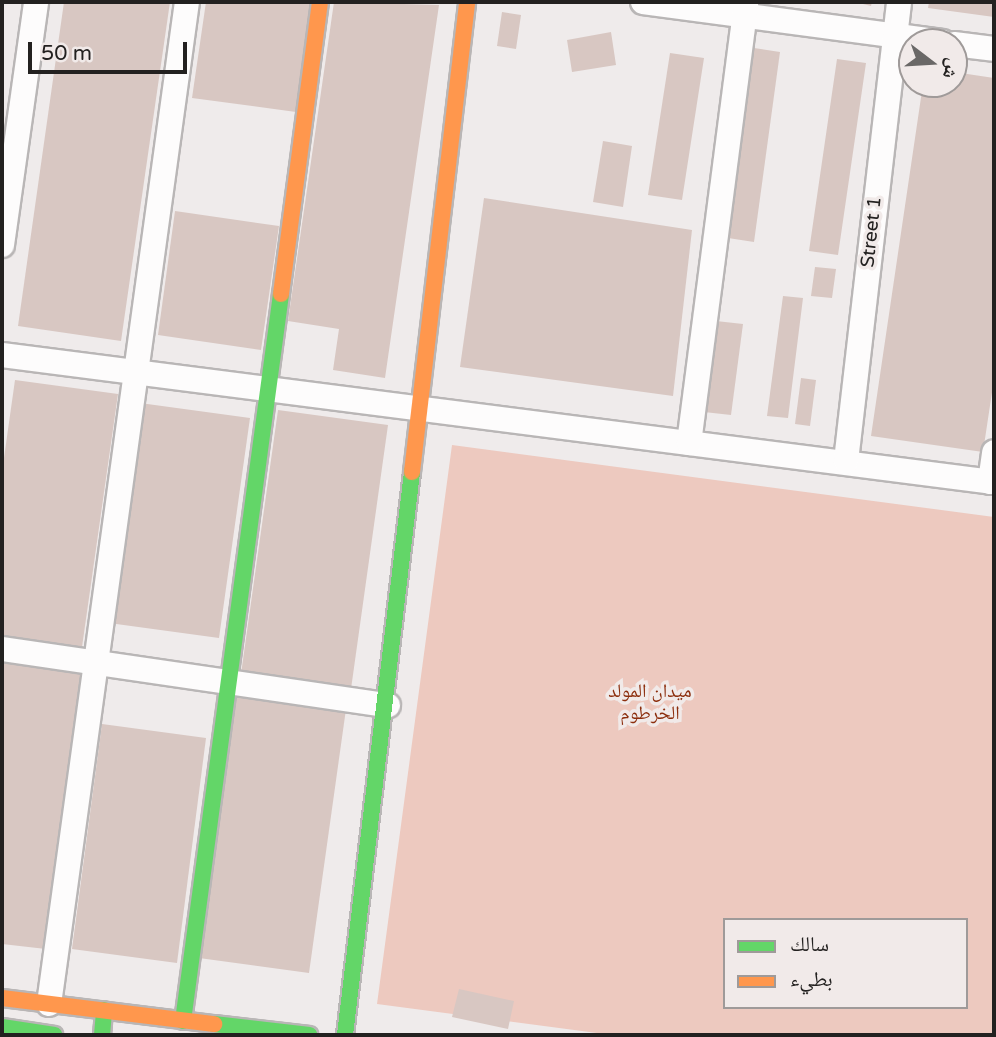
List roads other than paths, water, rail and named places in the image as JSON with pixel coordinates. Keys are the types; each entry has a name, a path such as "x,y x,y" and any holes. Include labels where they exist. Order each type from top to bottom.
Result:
{"street":[{"path":"2,245 36,2"},
{"path":"49,1004 187,2"},
{"path":"183,1021 320,2"},
{"path":"345,1035 388,705 467,2"},
{"path":"643,2 745,8 898,36"},
{"name":"Street 1","path":"846,461 899,2"},
{"path":"689,443 745,8"},
{"path":"968,46 994,49"},
{"path":"2,355 419,411 846,461 992,482 994,452"},
{"path":"2,649 388,705"},
{"path":"2,998 309,1035"},
{"path":"102,1035 104,1010"},
{"path":"2,1027 54,1035"}],"park label":[{"name":"ميدان المولد الخرطوم","path":"650,703"}]}
